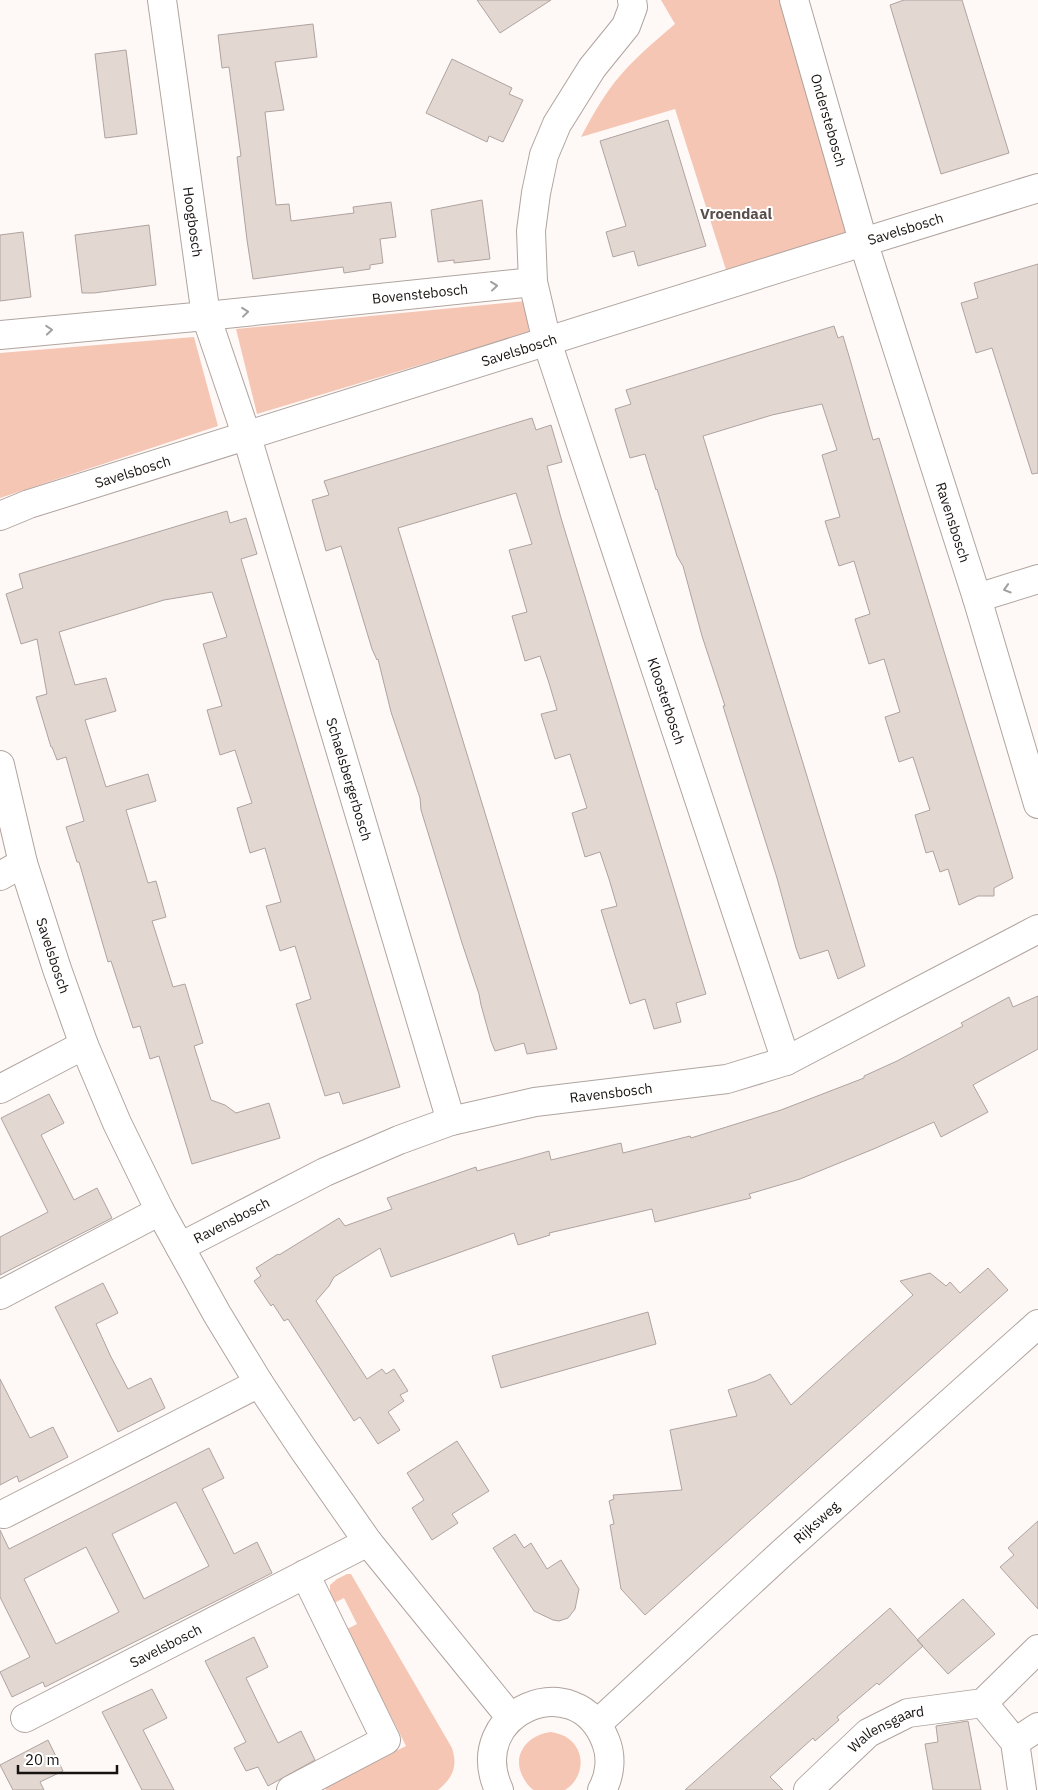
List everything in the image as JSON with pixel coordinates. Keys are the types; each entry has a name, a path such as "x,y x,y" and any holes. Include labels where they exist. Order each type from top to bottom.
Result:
{"street":[{"name":"Hoogbosch","path":"162,0 206,316 247,437"},
{"path":"533,282 531,232 536,193 544,155 557,124 592,68 626,26 633,7 632,0"},
{"name":"Onderstebosch","path":"794,0 863,241"},
{"name":"Savelsbosch","path":"0,516 29,504 247,437 863,241 1038,188"},
{"name":"Ravensbosch","path":"863,241 977,598 1038,804"},
{"name":"Bovenstebosch","path":"0,335 533,282"},
{"name":"Kloosterbosch","path":"533,282 547,342 786,1061"},
{"name":"Schaelsbergerbosch","path":"247,437 451,1121"},
{"path":"977,598 1038,580"},
{"name":"Savelsbosch","path":"0,765 12,870 57,969 84,1045 117,1123 160,1211 217,1314 259,1383 368,1542 510,1718"},
{"name":"Ravensbosch","path":"180,1248 325,1172 399,1140 451,1121 534,1102 727,1079 786,1061 1038,929"},
{"path":"0,1088 84,1045"},
{"path":"0,1295 160,1211"},
{"name":"Rijksweg","path":"597,1724 782,1553 1038,1324"},
{"path":"4,1514 259,1383"},
{"name":"Savelsbosch","path":"25,1718 368,1542"},
{"path":"290,1790 386,1740 305,1574"},
{"path":"1022,1790 1015,1742 983,1703 1038,1649"},
{"path":"499,1790 494,1779 492,1757 494,1742 501,1729 510,1718 529,1706 546,1702 559,1702 571,1705 584,1712 597,1724 608,1745 610,1763 608,1776 602,1790"},
{"name":"Wallensgaard","path":"808,1790 868,1734 908,1713 983,1703"},
{"path":"1015,1742 1038,1727"}],"shaded area":[{"path":"661,0 782,0 850,236 727,273 675,109 581,137 609,89 643,52 675,24"},
{"path":"526,301 529,332 257,414 236,329"},
{"path":"194,337 218,426 0,498 0,353"},
{"path":"347,1574 351,1574 452,1748 454,1754 453,1771 451,1776 438,1790 326,1790 324,1787 406,1746 347,1629 357,1624 344,1598 334,1603 330,1594 330,1585"},
{"path":"551,1732 565,1736 575,1745 580,1758 579,1773 565,1790 534,1790 521,1773 519,1765 522,1750 534,1738"}],"building":[{"path":"477,0 551,0 500,33"},
{"path":"904,0 962,0 1009,153 941,174 890,5"},
{"path":"313,24 317,57 275,62 284,110 265,112 276,205 289,204 291,221 354,213 353,207 391,202 396,237 380,239 383,263 370,265 370,269 344,273 343,267 253,279 237,157 241,156 229,67 222,68 218,35"},
{"path":"126,50 137,134 105,138 95,54"},
{"path":"452,59 512,88 509,94 523,100 503,142 489,136 487,142 426,113"},
{"path":"668,120 706,246 638,266 634,251 613,257 606,232 626,226 600,141"},
{"path":"482,200 490,259 454,263 454,260 438,262 431,210"},
{"path":"149,225 156,285 82,293 75,235"},
{"path":"23,232 31,297 0,301 0,235"},
{"path":"1038,264 1038,473 1032,474 992,348 976,353 961,303 978,298 974,283"},
{"path":"834,326 838,338 843,336 873,440 879,438 1013,878 994,888 994,896 978,896 959,905 948,869 940,872 933,851 926,853 915,815 930,810 913,757 899,762 885,717 900,712 884,659 869,664 855,619 870,614 854,561 839,566 825,521 840,517 822,455 837,450 822,404 772,415 703,436 865,966 838,979 828,950 800,959 777,878 723,706 725,706 702,636 683,566 677,556 645,454 630,458 615,409 631,404 626,390"},
{"path":"532,418 536,430 551,425 562,462 547,466 561,518 706,994 676,1003 681,1022 654,1029 645,999 630,1004 601,910 617,906 609,879 600,852 585,857 572,813 587,808 570,754 555,759 541,714 557,710 549,683 540,656 525,661 512,616 527,612 509,550 532,544 516,493 398,528 557,1049 527,1054 524,1043 495,1051 491,1041 479,994 421,810 420,798 391,712 378,659 372,649 341,546 326,551 312,500 329,495 324,481"},
{"path":"227,511 230,523 246,518 257,554 241,559 400,1087 343,1104 339,1092 325,1096 296,1004 311,999 303,972 295,946 280,951 266,906 281,902 265,848 250,853 237,808 252,803 235,750 220,755 207,710 222,706 203,644 227,637 212,592 164,600 59,632 75,685 106,678 116,711 85,720 106,787 148,774 156,801 126,810 148,883 156,881 166,917 152,921 173,987 185,984 203,1043 194,1046 211,1100 225,1105 236,1113 269,1103 280,1138 192,1164 159,1056 150,1059 140,1026 133,1028 111,961 108,962 79,862 77,862 66,827 84,821 66,757 57,760 51,747 36,697 47,694 37,639 21,644 6,594 23,588 19,574"},
{"path":"1038,996 1038,1049 973,1085 988,1112 941,1137 934,1122 800,1179 749,1194 751,1198 655,1222 652,1209 549,1233 550,1235 518,1245 514,1233 391,1277 380,1248 334,1277 316,1301 367,1379 382,1369 386,1374 394,1369 408,1391 400,1395 404,1401 388,1412 400,1430 378,1444 360,1417 354,1421 288,1319 284,1321 254,1281 261,1276 256,1268 339,1218 345,1226 392,1209 387,1198 476,1167 477,1171 549,1151 551,1160 621,1143 623,1153 690,1136 691,1138 781,1110 864,1078 864,1076 963,1026 961,1023 1009,997 1013,1007"},
{"path":"49,1094 64,1123 41,1135 74,1200 97,1188 112,1218 0,1275 0,1237 48,1212 1,1118"},
{"path":"988,1268 1008,1290 645,1615 621,1589 610,1525 614,1524 609,1501 614,1499 613,1495 682,1490 670,1430 737,1416 728,1390 756,1381 770,1374 791,1405 913,1295 900,1281 930,1273 946,1286 950,1282 960,1293"},
{"path":"103,1283 118,1313 96,1324 111,1357 128,1389 151,1378 165,1408 118,1432 55,1307"},
{"path":"648,1312 656,1344 501,1388 492,1356"},
{"path":"0,1379 30,1438 53,1427 68,1457 19,1482 17,1476 0,1485"},
{"path":"457,1441 489,1491 452,1514 458,1523 432,1540 412,1508 424,1500 407,1473"},
{"path":"209,1448 224,1478 202,1489 234,1554 257,1542 272,1573 45,1687 43,1682 12,1697 0,1672 30,1657 0,1597 0,1530 9,1549","holes":["176,1502 209,1566 144,1599 112,1534","86,1547 119,1612 56,1644 24,1579"]},
{"path":"1038,1521 1038,1609 1000,1567 1014,1555 1008,1548"},
{"path":"515,1534 524,1548 531,1543 547,1569 561,1560 579,1589 575,1609 568,1618 559,1621 553,1620 534,1611 493,1548"},
{"path":"963,1599 995,1634 948,1674 917,1640"},
{"path":"890,1608 923,1646 879,1685 877,1683 837,1717 839,1720 815,1741 813,1738 770,1777 783,1790 685,1790"},
{"path":"254,1637 268,1667 246,1678 262,1711 278,1743 301,1731 315,1760 268,1786 258,1767 246,1771 234,1748 246,1742 205,1661"},
{"path":"152,1689 167,1718 143,1730 174,1790 142,1790 102,1712"},
{"path":"968,1721 981,1790 933,1790 925,1744 938,1742 936,1726"},
{"path":"48,1740 63,1771 40,1782 44,1790 13,1790 0,1765"}],"district":[{"name":"Vroendaal","path":"736,214"}]}
